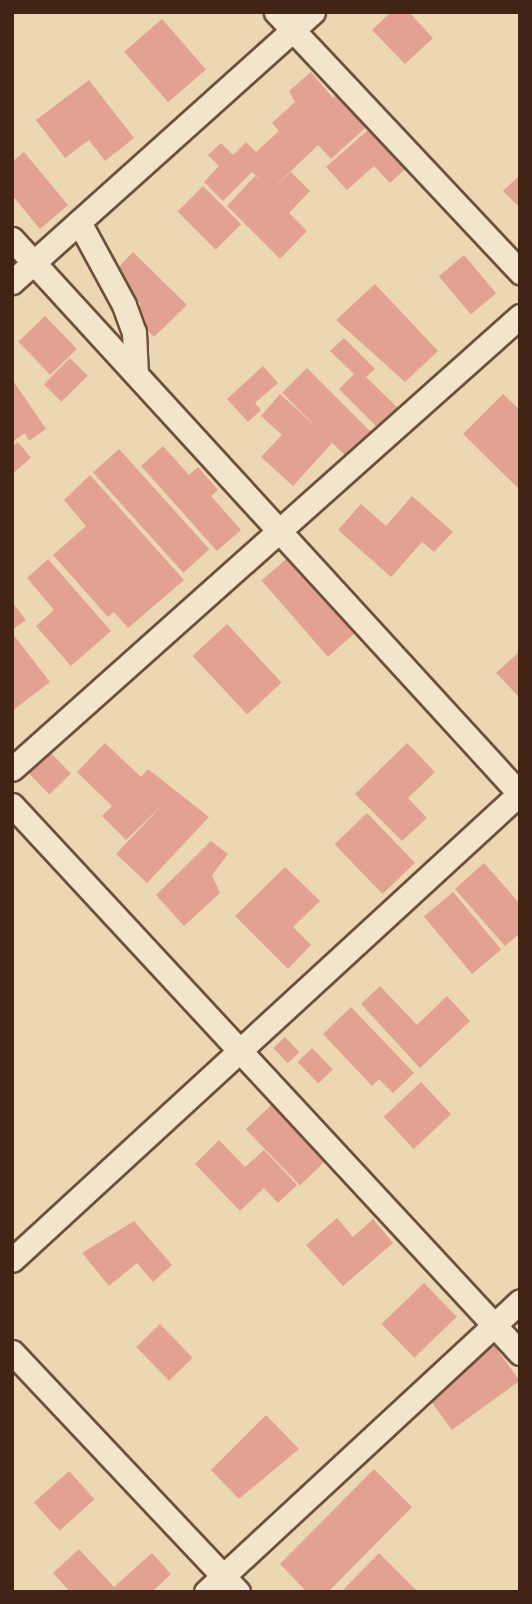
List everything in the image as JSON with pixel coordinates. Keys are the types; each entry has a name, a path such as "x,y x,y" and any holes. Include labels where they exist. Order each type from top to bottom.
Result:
{"street":[{"path":"276,12 520,272"},
{"path":"12,282 313,12"},
{"path":"79,222 128,314 136,374"},
{"path":"12,239 520,794 12,1260"},
{"path":"12,769 520,316"},
{"path":"12,805 520,1353"},
{"path":"206,1592 231,1584 520,1301"},
{"path":"12,1352 231,1584"}],"building":[{"path":"391,12 409,12 433,38 405,64 372,30"},
{"path":"162,19 206,70 168,102 124,52"},
{"path":"311,72 333,98 344,88 373,121 331,159 318,145 270,191 291,172 310,191 289,213 307,231 280,259 227,206 255,176 261,181 252,172 223,201 204,182 219,166 208,155 221,143 233,155 246,142 256,152 279,131 272,123 295,102 289,91"},
{"path":"89,80 134,138 105,161 89,140 65,158 36,120"},
{"path":"376,123 412,163 390,183 374,166 347,190 326,167"},
{"path":"24,152 68,205 40,229 12,195 12,162"},
{"path":"520,175 520,208 503,191"},
{"path":"203,186 241,224 216,250 178,211"},
{"path":"133,252 187,305 154,337 131,314 141,304 111,275"},
{"path":"464,255 496,293 471,315 439,276"},
{"path":"375,284 438,351 405,382 336,320"},
{"path":"45,316 77,349 50,375 18,342"},
{"path":"344,338 375,369 366,377 401,411 381,431 339,389 354,374 330,351"},
{"path":"70,358 88,376 62,402 44,384"},
{"path":"263,366 278,383 255,403 261,410 248,422 227,399"},
{"path":"307,368 376,437 352,462 282,393"},
{"path":"12,379 46,429 29,441 25,433 12,442"},
{"path":"280,394 333,442 293,486 261,457 282,435 261,416"},
{"path":"503,394 520,410 520,490 463,434"},
{"path":"18,442 31,458 12,474 12,447"},
{"path":"163,446 189,475 198,467 218,490 211,496 241,530 217,551 141,466"},
{"path":"119,449 209,549 183,573 93,472"},
{"path":"90,475 184,580 128,628 114,612 108,617 53,555 86,526 64,500"},
{"path":"412,496 453,532 434,552 422,542 391,577 338,530 361,504 386,526"},
{"path":"291,555 357,631 328,657 262,581"},
{"path":"48,559 111,631 71,666 36,626 54,610 27,578"},
{"path":"12,602 26,620 12,630"},
{"path":"227,624 282,683 247,715 193,656"},
{"path":"12,633 50,682 12,711"},
{"path":"520,651 520,698 496,673"},
{"path":"105,743 141,777 148,769 209,817 147,883 116,854 163,804 126,840 102,816 112,806 77,772"},
{"path":"407,743 435,772 408,798 427,818 402,841 355,794"},
{"path":"50,752 71,774 49,794 28,773"},
{"path":"367,813 415,863 383,894 335,844"},
{"path":"211,841 228,854 212,875 220,893 184,926 156,895"},
{"path":"484,863 520,904 520,933 505,946 455,889"},
{"path":"285,867 320,901 293,927 311,945 288,969 235,916"},
{"path":"453,892 501,949 472,974 424,916"},
{"path":"380,986 417,1025 447,996 470,1021 420,1068 361,1004"},
{"path":"351,1007 414,1073 393,1093 379,1079 372,1086 323,1034"},
{"path":"285,1037 299,1052 288,1063 273,1048"},
{"path":"312,1048 333,1070 318,1083 298,1062"},
{"path":"421,1082 451,1114 414,1149 384,1117"},
{"path":"271,1105 325,1161 300,1185 246,1129"},
{"path":"219,1140 245,1167 264,1150 297,1185 278,1203 264,1188 240,1211 195,1164"},
{"path":"337,1218 353,1237 373,1219 393,1243 343,1286 306,1245"},
{"path":"134,1221 172,1265 153,1282 137,1263 109,1286 82,1253"},
{"path":"424,1283 457,1317 414,1358 382,1324"},
{"path":"160,1324 193,1358 169,1381 136,1347"},
{"path":"491,1341 520,1381 452,1430 423,1390"},
{"path":"266,1415 299,1449 239,1499 211,1470"},
{"path":"374,1469 412,1507 328,1592 307,1592 280,1564"},
{"path":"69,1471 94,1499 59,1531 34,1502"},
{"path":"79,1549 114,1587 152,1553 171,1574 152,1592 70,1592 53,1573"},
{"path":"379,1553 418,1592 341,1592"}]}
